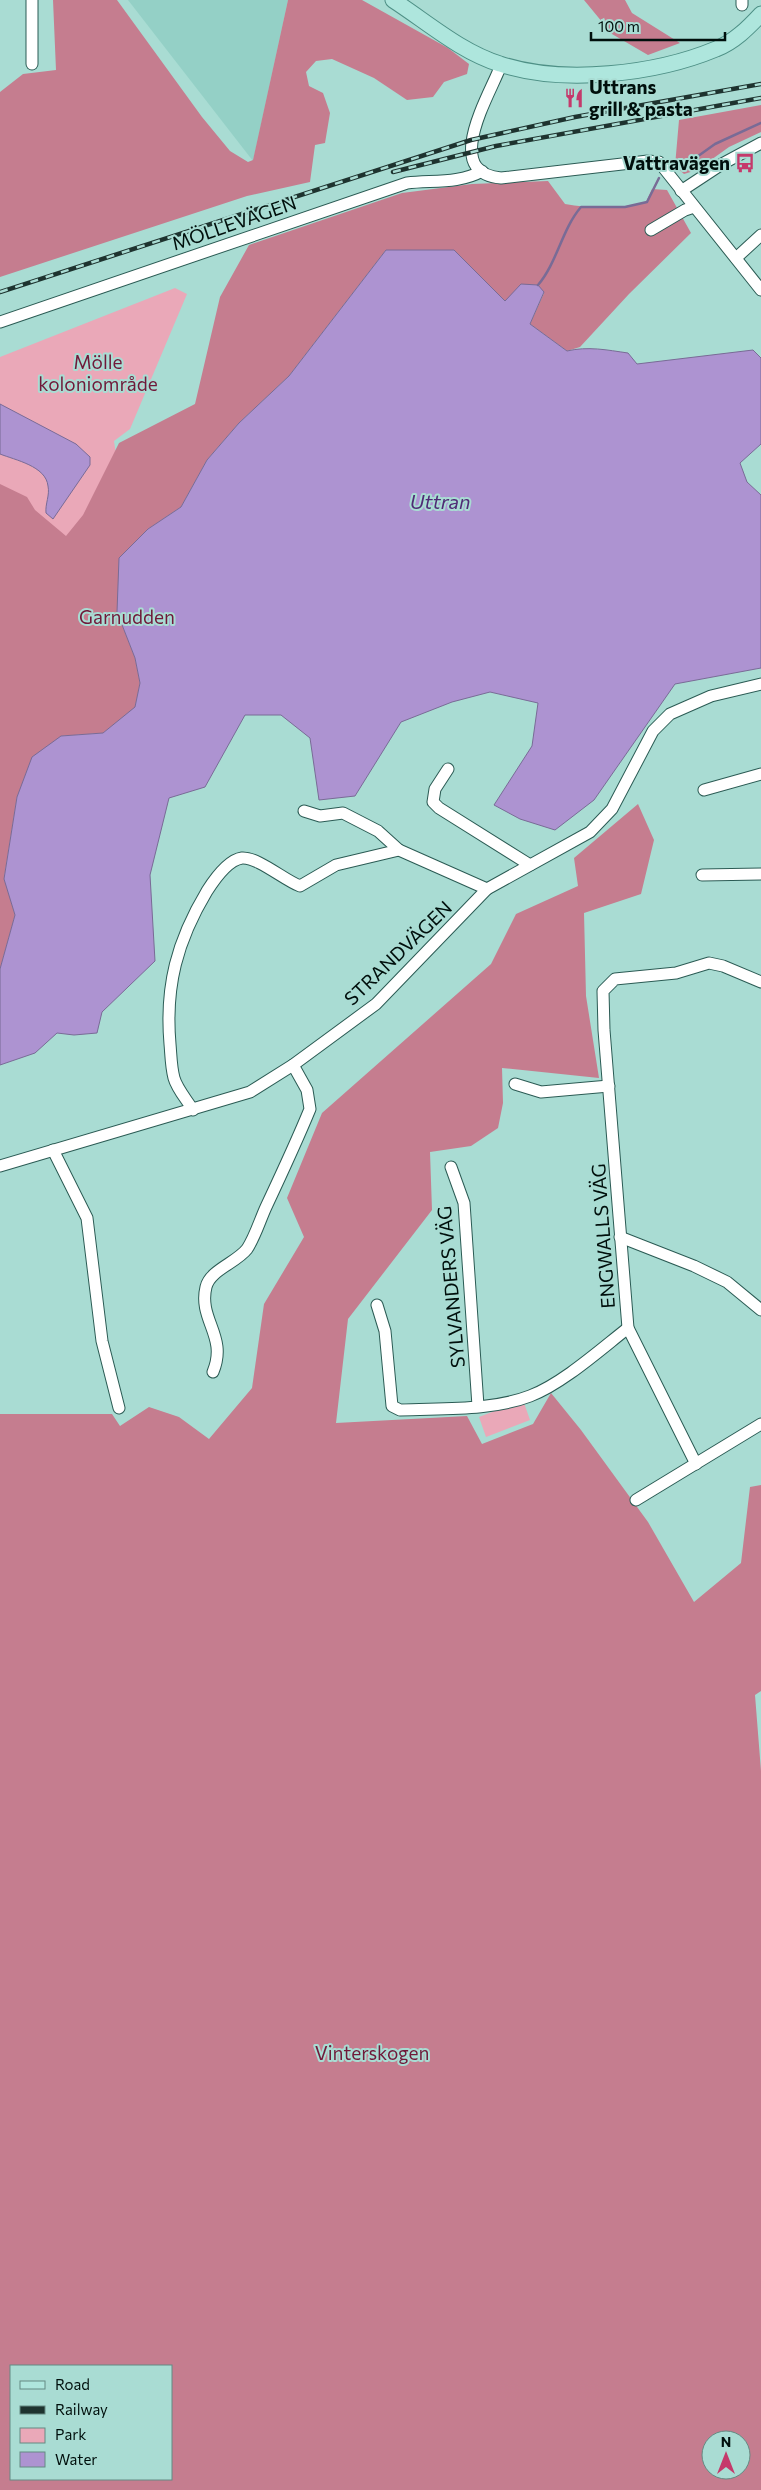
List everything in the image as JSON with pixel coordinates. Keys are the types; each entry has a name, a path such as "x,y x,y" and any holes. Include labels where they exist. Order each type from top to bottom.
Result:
{"main road":[{"path":"393,0 458,43 501,65 587,76 655,67 717,49 743,33 761,14"}],"street":[{"path":"32,0 32,64"},
{"path":"501,65 472,134 472,152 476,164 482,171 490,176 501,178 648,161 659,162 681,191 690,212 736,258 761,290"},
{"path":"681,191 722,164 761,143"},
{"name":"MÖLLEVÄGEN","path":"0,322 407,183 459,180 470,178 482,171"},
{"path":"651,230 690,212"},
{"path":"736,258 761,236"},
{"name":"STRANDVÄGEN","path":"0,1166 250,1092 292,1065 376,1004 487,889 590,832 612,809 653,731 670,714 711,696 761,684"},
{"path":"448,769 435,788 433,802 439,808 530,865"},
{"path":"704,790 761,774"},
{"path":"304,811 320,816 343,813 378,830 399,850 487,889"},
{"path":"194,1110 174,1079 168,1021 169,997 181,944 211,885 224,870 238,859 251,858 300,886 336,866 399,850"},
{"path":"702,875 761,874"},
{"name":"ENGWALLS VÄG","path":"696,1464 628,1328 603,1013 603,991 616,979 676,973 708,963 723,966 761,982"},
{"path":"213,1372 218,1360 219,1349 204,1301 206,1286 212,1277 247,1249 310,1110 307,1090 292,1065"},
{"path":"515,1084 541,1092 609,1086"},
{"path":"53,1150 87,1218 102,1341 120,1408"},
{"name":"SYLVANDERS VÄG","path":"451,1167 464,1203 478,1406"},
{"path":"620,1237 694,1266 727,1282 761,1310"},
{"path":"377,1305 385,1331 392,1406 400,1410 478,1406 508,1402 531,1396 555,1382 628,1328"},
{"path":"636,1500 761,1424"}],"shaded area":[{"path":"128,0 288,0 253,161"}],"green space":[{"path":"53,0 117,0 202,117 230,151 248,162 253,160 288,0 362,0 448,48 469,64 467,74 444,82 433,97 407,100 374,78 332,59 316,61 306,72 309,86 323,93 330,113 325,143 315,145 310,182 247,196 0,277 0,92 23,74 56,70"},
{"path":"584,0 625,0 632,13 680,43 648,55 612,34"},
{"path":"761,105 761,132 729,147 697,170 684,174 675,166 679,120"},
{"path":"548,181 565,204 585,207 616,207 646,202 652,189 667,190 691,233 629,294 580,347 567,351 530,324 544,293 505,301 454,250 386,250 289,376 239,423 207,460 181,507 148,529 117,612 135,658 140,683 135,708 103,733 61,736 17,797 4,878 15,915 0,969 0,484 27,497 35,510 66,536 83,515 119,443 195,404 220,297 249,245 402,193 472,184"},
{"name":"Garnudden","path":"175,288 187,294 130,429 114,441 117,461 266,656 0,1032 0,357"},
{"name":"Vinterskogen","path":"638,804 654,840 641,894 584,913 586,996 599,1078 502,1068 503,1103 498,1128 471,1146 430,1152 432,1210 348,1319 336,1423 467,1416 482,1444 533,1424 551,1393 581,1430 648,1522 694,1602 741,1563 750,1487 761,1485 761,1691 755,1695 761,1771 761,2490 0,2490 0,1414 112,1414 120,1426 149,1407 179,1417 209,1439 252,1388 264,1304 304,1237 287,1198 322,1113 491,964 516,914 578,886 574,858"},
{"path":"523,1400 530,1420 486,1437 479,1417"}],"water":[{"name":"Uttran","path":"386,250 454,250 505,301 521,284 538,285 544,292 530,324 567,351 590,349 628,353 637,364 753,350 761,358 761,444 740,463 747,482 761,495 761,668 675,684 594,800 555,830 520,819 494,805 532,746 538,703 490,692 452,702 401,722 355,796 319,800 310,738 281,715 245,715 205,787 169,798 150,875 155,961 102,1012 97,1033 74,1035 57,1033 35,1053 0,1065 0,969 15,915 4,879 17,797 32,757 61,736 103,733 135,707 140,683 135,658 117,612 119,558 148,529 181,507 207,460 239,423 289,376"},
{"path":"0,404 76,444 90,457 90,465 53,519 46,513 48,489 46,479 42,473 21,461 0,454"}],"waterway":[{"path":"687,164 715,144 761,123"},
{"path":"538,285 550,267 569,225 581,207 625,207 647,202 659,178"}],"railway":[{"path":"0,292 471,140 575,117 761,84"},
{"path":"393,172 496,146 761,98"}],"place":[{"name":"Uttrans grill & pasta","path":"574,98"},
{"name":"Vattravägen","path":"745,163"}],"park label":[{"name":"Mölle koloniområde","path":"98,373"}]}
